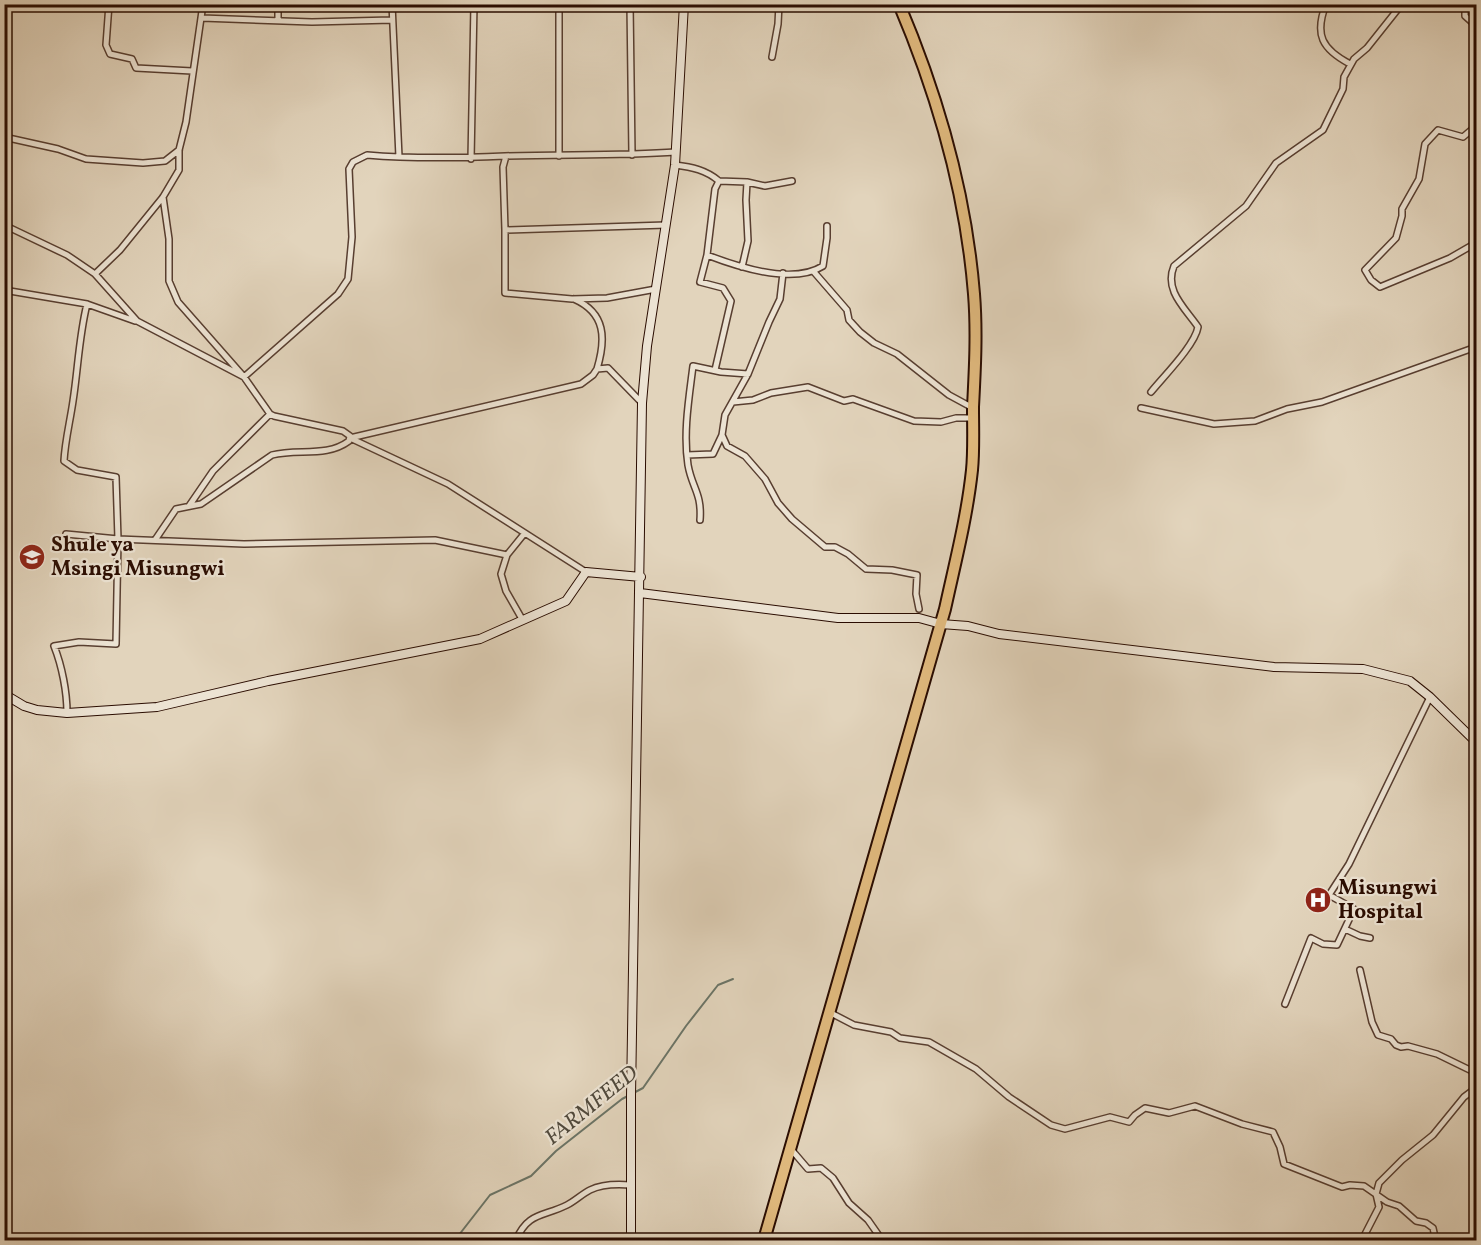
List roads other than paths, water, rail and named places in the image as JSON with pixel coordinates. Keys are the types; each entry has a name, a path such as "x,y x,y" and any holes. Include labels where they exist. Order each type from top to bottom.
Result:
{"highway":[{"path":"764,1240 941,624 962,532 972,470 976,333 974,295 963,218 949,150 934,96 899,4"}],"street":[{"path":"110,4 106,45 110,54 132,59 136,68 192,71"},
{"path":"95,274 120,250 162,197 179,170 179,150 186,122 203,4"},
{"path":"278,4 278,21"},
{"path":"392,4 399,157"},
{"path":"471,159 474,4"},
{"path":"559,4 559,156"},
{"path":"630,4 632,155"},
{"path":"631,1240 642,403 647,346 675,165 684,4"},
{"path":"772,57 779,4"},
{"path":"1326,4 1319,29 1322,39 1335,55 1350,64"},
{"path":"1151,392 1197,334 1198,327 1171,289 1170,275 1174,266 1246,206 1276,163 1323,130 1343,89 1344,77 1350,64 1376,38 1402,4"},
{"path":"1451,4 1465,8 1476,5"},
{"path":"1465,8 1465,16 1474,24 1476,42"},
{"path":"202,18 278,21 392,20"},
{"path":"1476,126 1463,136 1438,130 1425,144 1419,179 1402,210 1396,238 1365,270 1371,280 1380,287 1450,258 1476,243"},
{"path":"4,137 58,149 86,159 143,163 165,161 179,150"},
{"path":"244,377 338,294 348,279 352,237 349,169 353,162 367,155 471,159 506,156 632,155 676,152"},
{"path":"506,156 503,167 506,293 572,299 607,298 656,289"},
{"path":"675,165 693,167 719,181 747,182 765,186 792,181"},
{"path":"715,370 731,301 723,288 700,282 707,255 715,189 719,181"},
{"path":"742,267 748,241 747,182"},
{"path":"162,197 169,239 169,281 178,302 244,377 270,414 280,419 343,431 350,438 448,484 586,572 641,577"},
{"path":"4,225 67,255 95,274 136,321"},
{"path":"505,230 666,225"},
{"path":"707,255 742,267 802,275 814,273 823,266 827,226"},
{"path":"687,455 714,454 723,435 725,415 748,374 780,299 783,273"},
{"path":"814,273 847,310 849,320 860,332 874,343 897,354 973,413"},
{"path":"4,290 87,304 136,321 244,377"},
{"path":"155,540 176,509 201,504 272,455 285,452 328,450 346,444 350,438 580,384 597,369 602,348 602,332 597,315 586,304 572,299"},
{"path":"67,713 67,701 54,646 79,642 116,644 118,539 116,477 77,470 64,461 79,342 87,304"},
{"path":"1141,408 1214,424 1254,421 1322,402 1476,347"},
{"path":"700,520 701,506 688,467 687,455 686,429 693,366 748,374"},
{"path":"597,369 608,368 642,403"},
{"path":"733,402 753,400 771,393 808,387 844,401 854,399 914,421 941,422 973,413"},
{"path":"189,506 213,471 270,414"},
{"path":"723,435 727,447 745,456 765,479 778,503 792,519 825,547 835,547 848,554 866,569 892,570 917,575 916,594 919,609"},
{"path":"66,534 118,539 244,544 435,540 507,555"},
{"path":"522,620 506,591 501,574 507,555 524,534"},
{"path":"4,694 24,706 37,710 67,713 157,707 268,681 480,639 566,601 586,572"},
{"path":"640,593 838,618 919,618 941,624 968,626 999,633 1274,667 1363,669 1410,681 1430,697 1476,742"},
{"path":"1285,1004 1311,939 1323,944 1337,945 1345,929 1354,909 1329,895 1349,864 1430,697"},
{"path":"1345,929 1371,938"},
{"path":"1360,970 1372,1022 1378,1035 1391,1039 1401,1047 1408,1046 1437,1054 1476,1073"},
{"path":"829,1011 854,1025 891,1032 900,1038 929,1042 976,1069 1009,1097 1051,1125 1065,1129 1110,1117 1129,1122 1145,1108 1169,1113 1195,1106 1242,1124 1273,1132 1284,1164 1342,1187 1364,1186 1399,1206 1416,1221 1426,1223 1433,1228 1435,1237 1441,1240"},
{"path":"1362,1240 1379,1208 1376,1194 1378,1183 1433,1135 1464,1097 1476,1088"},
{"path":"789,1147 808,1168 821,1168 833,1178 849,1203 868,1220 882,1240"},
{"path":"516,1240 522,1227 534,1217 567,1206 591,1189 632,1185"}],"waterway":[{"name":"FARMFEED","path":"455,1240 490,1195 531,1176 556,1151 622,1099 643,1088 718,985 733,979"}],"place":[{"name":"Shule ya Msingi Misungwi","path":"32,557"},
{"name":"Misungwi Hospital","path":"1318,900"}]}
